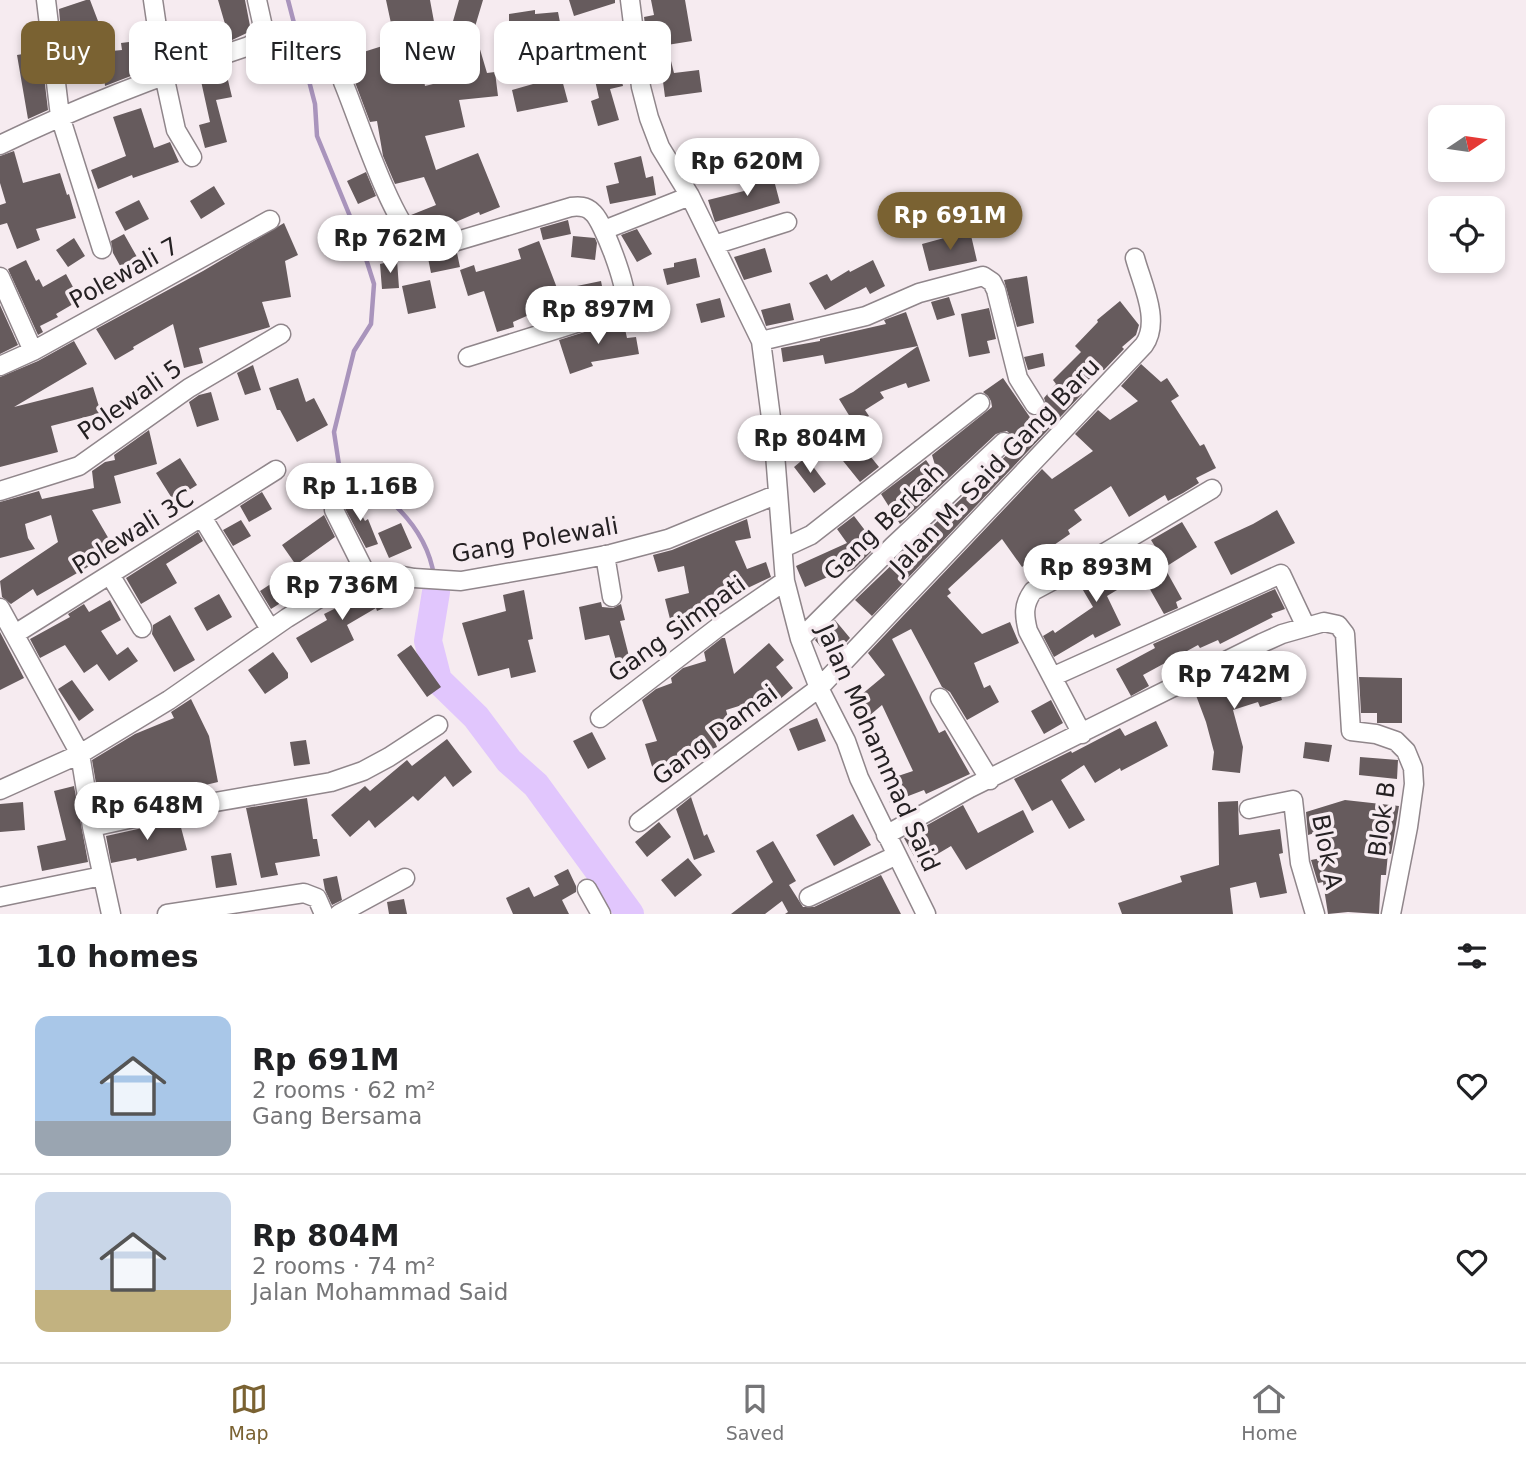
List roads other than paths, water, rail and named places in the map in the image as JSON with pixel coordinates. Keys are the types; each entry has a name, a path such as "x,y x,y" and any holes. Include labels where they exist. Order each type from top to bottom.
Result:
{"street":[{"path":"46,0 60,116 102,249"},
{"path":"153,0 156,21"},
{"path":"232,52 261,38 264,27 257,0"},
{"name":"Jalan Mohammad Said","path":"630,0 642,87 649,118 660,147 690,196 761,341 767,377 785,581 800,639 819,688 846,741 859,778 926,914"},
{"path":"0,145 60,116 141,84"},
{"path":"166,84 176,130 192,157"},
{"path":"344,84 386,188 402,222 417,242 437,247 571,206 581,206 594,213 604,230 623,286 625,301 622,307 468,357"},
{"path":"604,230 690,196"},
{"name":"Polewali 7","path":"0,366 33,351 270,220"},
{"path":"714,245 787,222"},
{"name":"Jalan M. Said Gang Baru","path":"819,688 1149,339 1151,324 1135,258"},
{"path":"761,341 866,316 919,293 983,276 992,282 996,290 1018,378 1035,405"},
{"path":"0,277 33,351"},
{"name":"Polewali 5","path":"0,491 79,466 189,388 281,334"},
{"path":"783,548 811,535 981,402"},
{"name":"Gang Berkah","path":"800,639 1003,442"},
{"name":"Polewali 3C","path":"15,634 276,470"},
{"path":"1082,734 1028,631 1024,606 1033,591 1213,489"},
{"name":"Gang Polewali","path":"0,790 80,754 169,700 270,629 334,589 366,574 387,573 461,581 605,555 668,538 778,494"},
{"path":"334,510 366,574"},
{"path":"202,517 270,629"},
{"path":"605,555 612,597"},
{"path":"886,835 970,788 1224,661 1282,634 1306,627 1281,574 1052,677"},
{"path":"110,575 142,628"},
{"name":"Gang Simpati","path":"600,718 720,625 785,581"},
{"path":"0,608 80,754 92,827 111,914"},
{"name":"Blok B","path":"1306,627 1324,622 1338,625 1345,634 1351,731 1376,734 1396,741 1406,751 1413,768 1414,784 1391,914"},
{"name":"Gang Damai","path":"639,822 819,688"},
{"path":"940,698 990,780"},
{"path":"92,827 175,809 331,782 363,771 389,757 438,724"},
{"name":"Blok A","path":"1249,809 1293,800 1300,863 1315,914"},
{"path":"809,897 897,855"},
{"path":"0,897 102,876"},
{"path":"339,914 405,878"},
{"path":"587,889 601,914"},
{"path":"167,914 304,893 317,898 324,914"}],"waterway":[{"path":"288,0 315,104 317,136 361,243 374,284 371,324 354,351 334,432 339,465 386,497 412,524 422,540 434,576"},
{"path":"436,592 428,641 438,680 476,717 509,761 536,785 630,914"}]}
